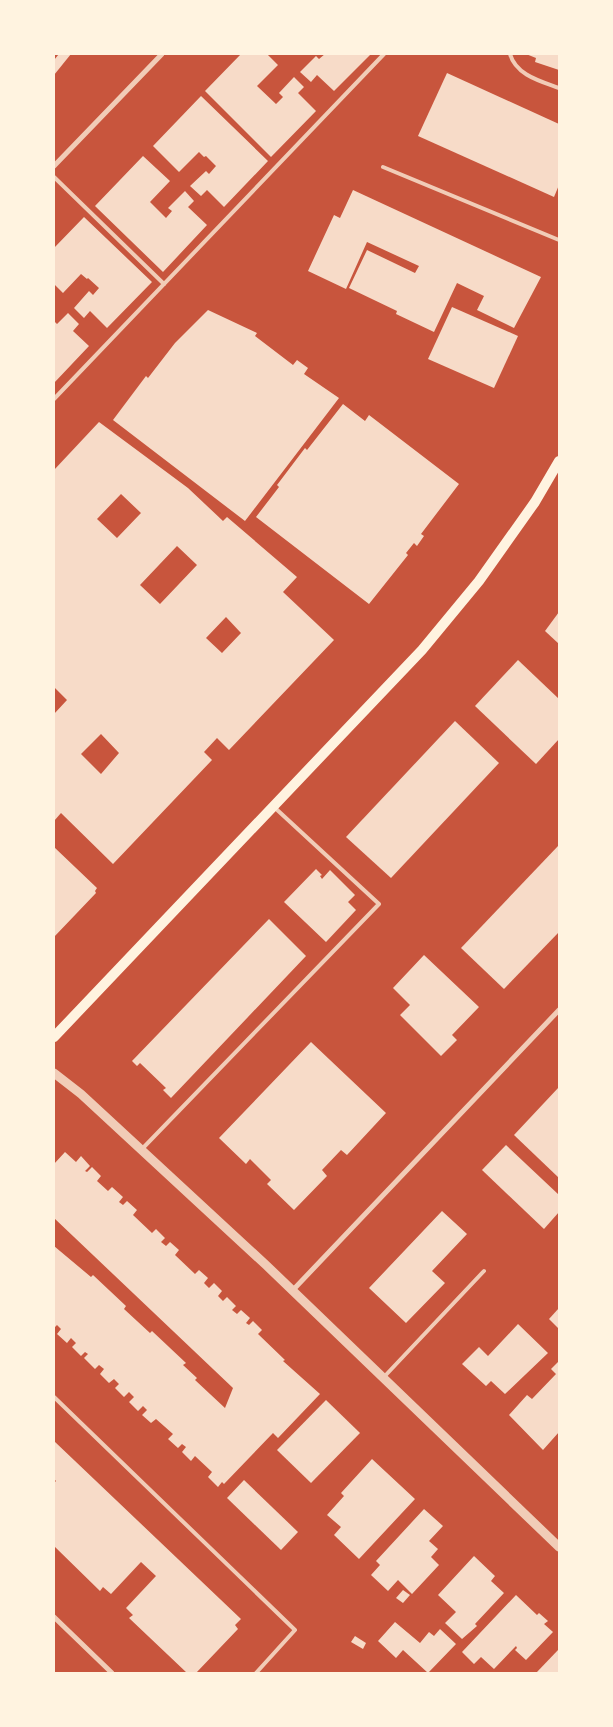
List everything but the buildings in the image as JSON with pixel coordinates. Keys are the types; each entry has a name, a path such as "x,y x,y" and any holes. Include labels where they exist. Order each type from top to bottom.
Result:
{"main road":[{"path":"54,1037 422,650 473,589 535,502 559,461"}],"street":[{"path":"54,166 162,54"},
{"path":"293,1290 559,1010"},
{"path":"54,1073 81,1094 293,1290 559,1547"},
{"path":"54,1617 112,1673"}],"lane":[{"path":"54,399 384,54"},
{"path":"510,54 513,64 533,79 559,88"},
{"path":"383,167 559,240"},
{"path":"54,177 164,284"},
{"path":"141,1150 379,904 273,807"},
{"path":"383,1378 484,1271"},
{"path":"54,1397 295,1630 256,1673"}]}
